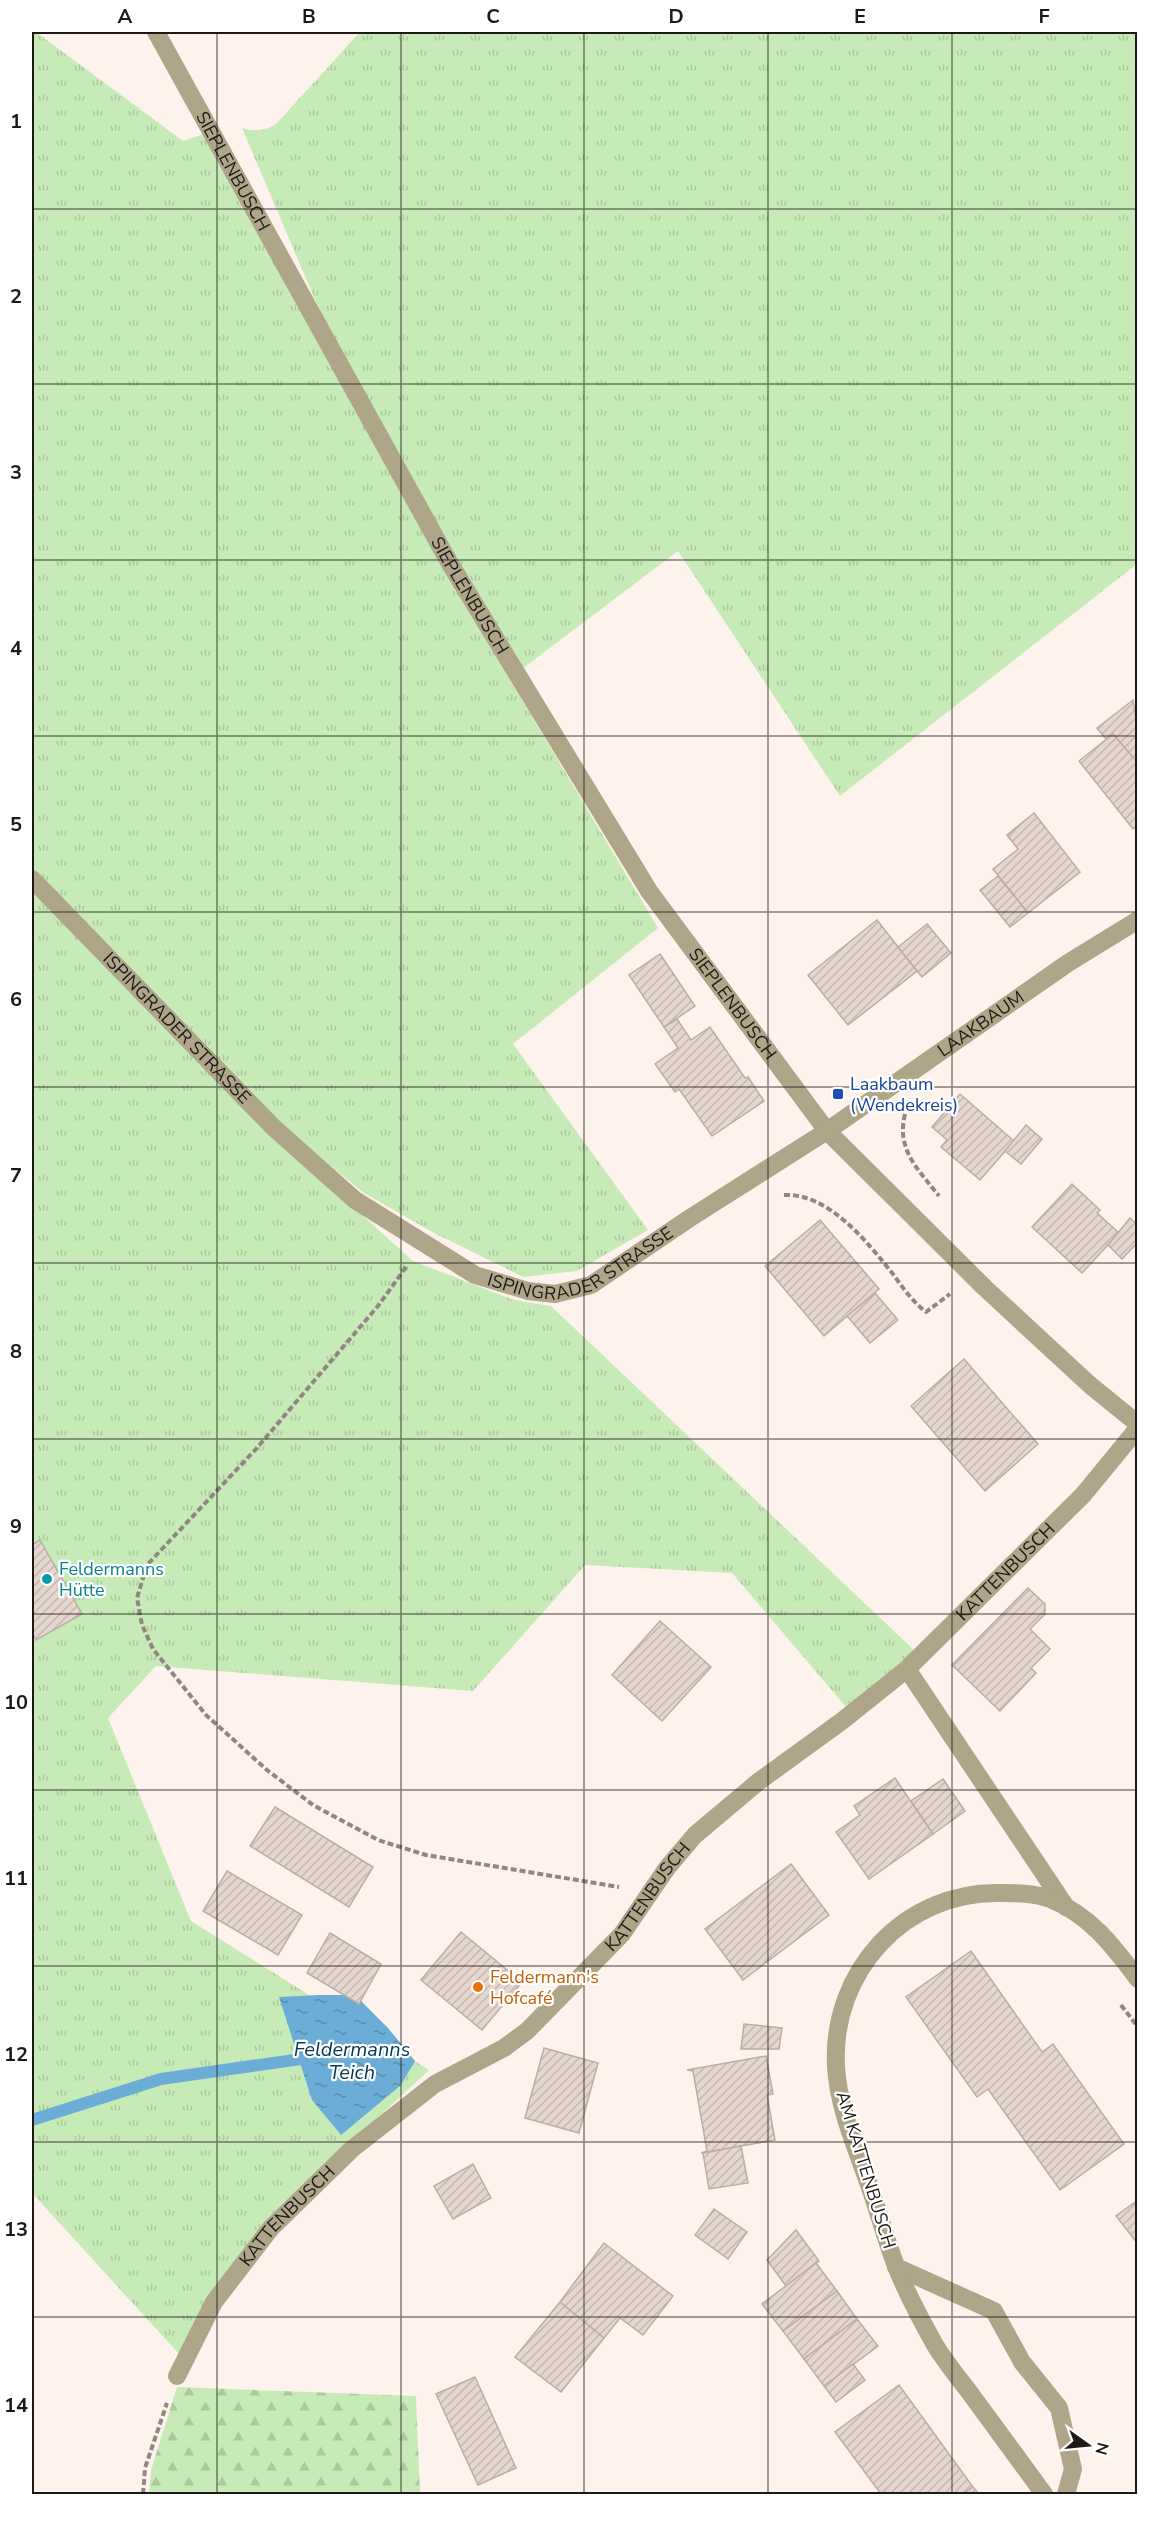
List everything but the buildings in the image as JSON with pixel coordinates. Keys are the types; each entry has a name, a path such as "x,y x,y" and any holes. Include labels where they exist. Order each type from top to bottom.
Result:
{"street":[{"name":"SIEPLENBUSCH","path":"156,32 449,562 643,880 827,1131"},
{"name":"ISPINGRADER STRASSE","path":"32,879 273,1127 355,1200 422,1244 475,1275 528,1291 555,1294 591,1285 690,1218 827,1131"},
{"name":"LAAKBAUM","path":"827,1131 1068,963 1137,920"},
{"path":"827,1131 985,1288 1137,1426"},
{"name":"KATTENBUSCH","path":"177,2376 214,2302 271,2228 352,2149 435,2084 504,2048 527,2031 622,1934 649,1892 695,1835 758,1782 907,1670 1083,1495 1137,1426"},
{"name":"AM KATTENBUSCH","path":"907,1670 1066,1907"},
{"name":"AM KATTENBUSCH","path":"1044,2494 936,2346 896,2267 845,2117 836,2069 835,2033 855,1977 872,1951 890,1933 915,1914 939,1902 985,1893 1010,1893 1048,1898 1066,1907 1086,1919 1106,1938 1137,1979"},
{"path":"896,2267 994,2311 1022,2362 1059,2408 1073,2469 1066,2494"}],"path":[{"path":"911,1105 905,1114 901,1134 912,1163 941,1199"},
{"path":"775,1195 804,1197 823,1205 852,1228 910,1298 926,1312 957,1289"},
{"path":"422,1244 378,1306 264,1440 147,1565 137,1598 142,1625 153,1649 206,1715 267,1770 313,1804 378,1840 426,1855 649,1892"},
{"path":"1117,2000 1137,2027"},
{"path":"143,2494 145,2468 177,2376"}],"green space":[{"path":"32,32 36,32 183,141 204,134 441,564 658,928 513,1044 648,1230 577,1271 523,1277 434,1233 364,1193 279,1124 32,869"},
{"path":"360,32 1137,32 1137,564 840,796 678,551 518,672 333,342 242,128 260,130 276,124"},
{"path":"32,890 351,1205 413,1261 514,1300 551,1306 915,1651 846,1707 732,1573 585,1565 473,1691 156,1666 108,1718 191,1921 429,2070 268,2221 180,2355 32,2193"},
{"path":"177,2387 416,2396 420,2494 149,2494 151,2470"}],"water":[{"name":"Feldermanns Teich","path":"355,1995 388,2028 415,2061 401,2085 341,2135 312,2100 279,1997"}],"waterway":[{"path":"32,2120 161,2079 315,2057"}],"place":[{"name":"Laakbaum (Wendekreis)","path":"838,1094"},
{"name":"Feldermanns Hütte","path":"47,1579"},
{"name":"Feldermann's Hofcafé","path":"478,1987"}]}
